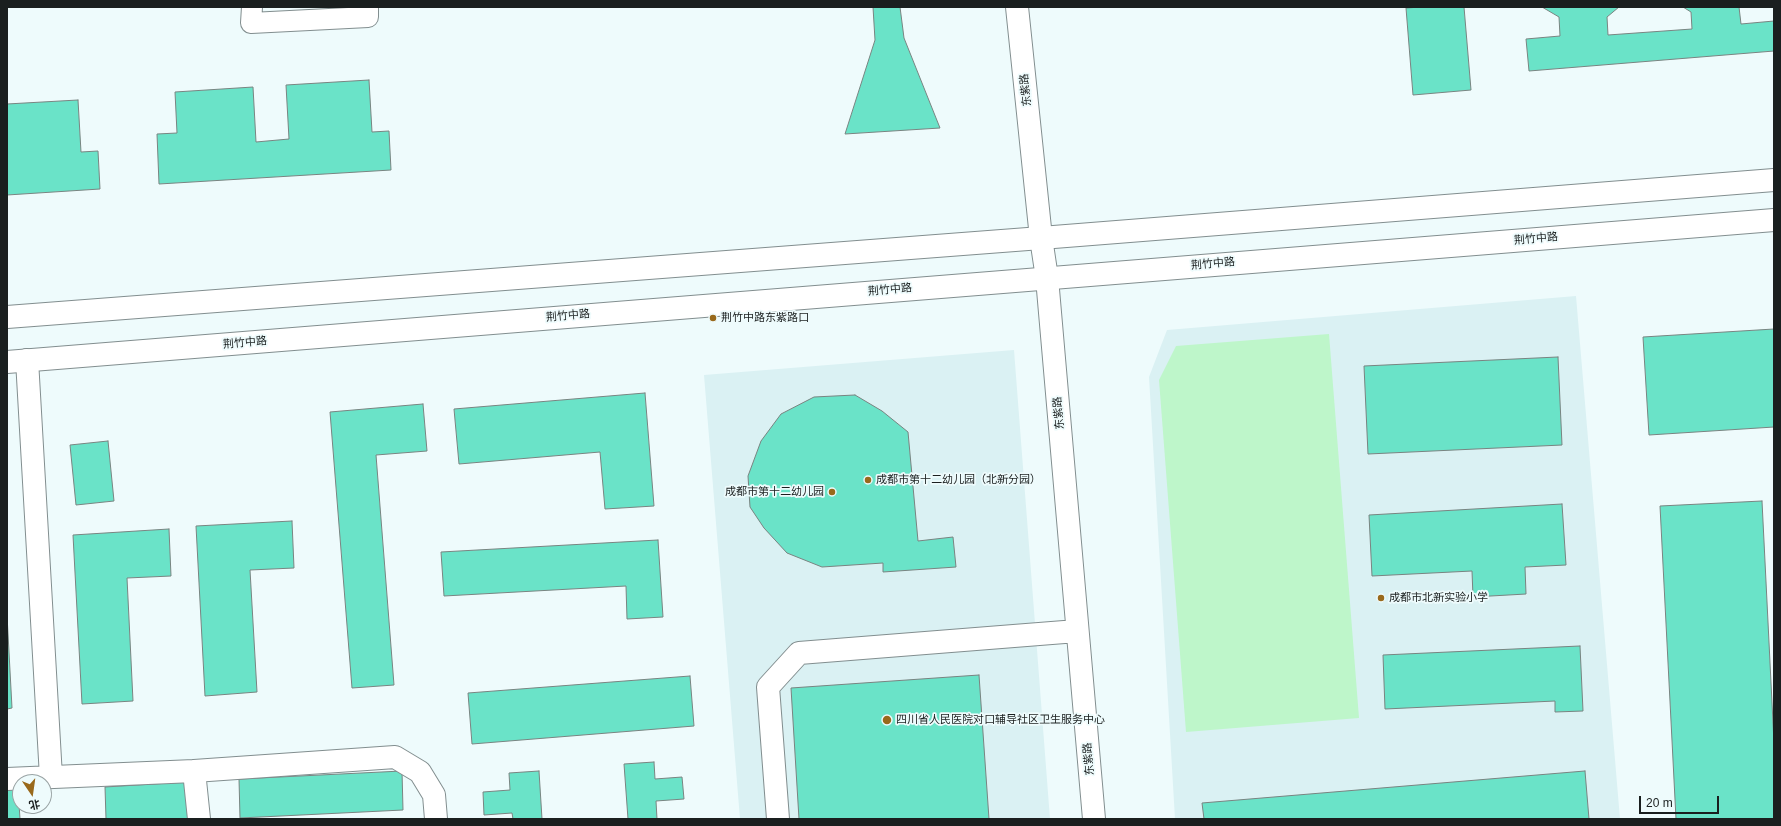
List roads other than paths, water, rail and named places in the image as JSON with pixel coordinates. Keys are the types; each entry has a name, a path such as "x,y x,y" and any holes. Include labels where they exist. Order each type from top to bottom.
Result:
{"main road":[{"name":"东紫路","path":"1017,7 1041,238 1047,278 1094,819"},
{"path":"7,317 1774,180"},
{"name":"荆竹中路","path":"17,361 1774,220"},
{"path":"17,361 51,774"},
{"path":"778,819 768,687 799,653 1078,631"},
{"path":"52,777 194,771 395,757 420,772 434,795 436,819"},
{"path":"194,771 199,819"}],"street":[{"path":"252,7 252,23 368,17 368,7"}],"place":[{"name":"荆竹中路东紫路口","path":"713,318"},
{"name":"成都市第十二幼儿园（北新分园）","path":"868,480"},
{"name":"成都市第十二幼儿园","path":"832,492"},
{"name":"成都市北新实验小学","path":"1381,598"},
{"name":"四川省人民医院对口辅导社区卫生服务中心","path":"887,720"}]}
